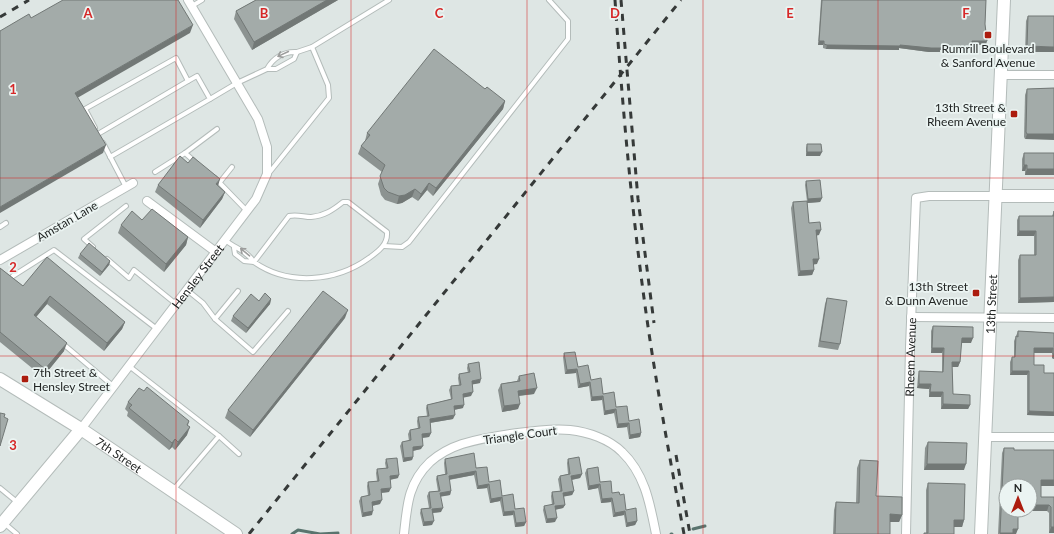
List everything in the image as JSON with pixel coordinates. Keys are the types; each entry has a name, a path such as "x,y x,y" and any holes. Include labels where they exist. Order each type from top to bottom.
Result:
{"main road":[{"name":"13th Street","path":"981,534 1004,0"},
{"name":"Rheem Avenue","path":"996,196 1054,196"},
{"name":"7th Street","path":"0,379 81,430 236,534"},
{"name":"Hensley Street","path":"1,523 19,504 81,430"}],"street":[{"name":"Hensley Street","path":"81,430 256,199 267,174 267,147 258,119 190,3"},
{"path":"1001,75 1054,75"},
{"name":"Amstan Lane","path":"0,260 130,185"},
{"name":"Rheem Avenue","path":"906,534 916,198 929,196 996,196"},
{"path":"147,201 216,252"},
{"path":"912,316 1054,318"},
{"name":"Triangle Court","path":"404,534 408,498 420,473 443,452 468,443 551,430 568,430 586,433 600,438 621,451 637,468 648,494 656,534"},
{"path":"985,437 1054,436"}],"lane":[{"path":"190,3 202,0"},
{"path":"267,69 271,60 289,51 297,52 312,47 389,0"},
{"path":"384,246 402,247 409,242 568,39 568,21 549,0"},
{"path":"267,174 329,98 328,84 312,47"},
{"path":"110,157 237,83 267,69 276,69 294,59 297,52"},
{"path":"130,185 110,157 85,109 176,58 188,81"},
{"path":"98,134 197,76 210,99"},
{"path":"155,172 185,153 217,129"},
{"path":"185,153 197,163"},
{"path":"220,182 232,167"},
{"path":"208,173 220,182 247,211"},
{"path":"234,248 240,248 254,262 269,271 298,278 327,277 360,265 384,246 388,238 387,232 348,202 343,202 324,215 312,217 294,214 289,216 254,262"},
{"path":"95,249 84,239 126,206"},
{"path":"0,227 6,223"},
{"path":"225,240 234,248 235,254 244,261 254,262"},
{"path":"13,276 54,250 157,329"},
{"path":"101,254 129,278 134,270 176,304"},
{"path":"187,290 203,303 215,319 253,352 288,311"},
{"path":"215,319 238,291"},
{"path":"60,342 114,386"},
{"path":"129,366 219,436 239,454"},
{"path":"172,491 219,436"},
{"path":"0,488 19,504"},
{"path":"1,523 17,534"}],"building":[{"path":"63,0 178,0 193,25 75,93 106,145 0,207 0,31 29,14 31,18"},
{"path":"256,0 327,0 254,42 236,11"},
{"path":"822,0 986,0 985,24 987,41 972,41 972,48 931,48 900,45 827,45 824,44 824,41 819,41"},
{"path":"1028,16 1054,16 1054,47 1027,46"},
{"path":"434,49 485,89 487,87 505,101 436,188 429,183 421,194 415,189 405,195 399,196 388,192 384,188 380,176 385,165 361,146 370,135 367,133"},
{"path":"1054,88 1054,134 1027,134 1027,89"},
{"path":"807,144 821,144 822,152 807,152"},
{"path":"1024,153 1054,153 1054,169 1027,169 1027,165 1024,165"},
{"path":"180,156 188,163 193,157 220,179 216,184 225,192 203,220 158,185"},
{"path":"820,180 822,198 808,199 806,181"},
{"path":"807,201 809,223 820,222 821,230 816,230 819,259 813,259 814,270 800,271 793,202"},
{"path":"152,209 188,237 166,264 121,225 132,211 142,220"},
{"path":"1019,216 1054,216 1054,297 1020,298 1020,255 1036,255 1036,231 1019,231"},
{"path":"89,243 110,261 102,272 80,254"},
{"path":"47,257 125,322 107,343 50,296 34,315 67,343 45,369 0,332 0,268 23,286"},
{"path":"323,291 348,310 253,430 228,410"},
{"path":"265,293 271,299 248,328 233,316 251,294 259,301"},
{"path":"827,298 847,301 840,344 820,341"},
{"path":"933,326 973,327 973,338 962,338 960,362 952,362 953,394 970,395 970,405 943,404 943,392 930,392 931,384 919,384 919,371 943,372 944,348 932,348"},
{"path":"1018,331 1054,333 1054,354 1053,348 1034,348 1034,365 1044,365 1044,373 1054,373 1054,412 1029,411 1029,371 1012,371 1012,357 1015,357 1016,336 1018,337"},
{"path":"575,352 578,367 588,365 591,380 601,378 603,394 614,392 616,407 627,406 629,421 639,419 641,433 630,435 629,423 618,424 616,409 605,411 603,396 592,397 590,382 580,384 577,369 567,370 564,353"},
{"path":"479,362 481,379 472,381 473,392 463,394 464,405 454,406 455,415 430,419 431,433 422,434 423,446 413,447 413,457 404,458 402,442 411,440 410,430 420,428 418,417 429,416 427,405 452,399 451,386 461,385 459,374 470,372 468,364"},
{"path":"534,373 537,388 518,391 520,404 504,406 501,384 520,381 519,376"},
{"path":"147,387 189,421 187,425 190,427 178,442 175,439 172,443 129,408 132,405 128,402 139,388 144,391"},
{"path":"0,413 5,414 4,417 8,419 0,446"},
{"path":"928,442 967,443 966,464 927,464"},
{"path":"1004,448 1014,448 1014,450 1054,450 1054,480 1041,480 1041,497 1054,497 1054,527 1051,527 1051,507 1049,505 1038,505 1038,478 1003,478"},
{"path":"474,453 476,468 487,467 489,482 500,480 502,496 513,494 515,509 524,508 526,522 516,523 514,511 504,512 502,497 491,499 489,484 478,486 476,471 449,476 451,491 440,493 443,508 432,509 434,521 424,522 421,509 431,508 429,492 440,491 437,476 447,474 445,459"},
{"path":"579,457 582,474 571,476 574,491 563,493 565,505 555,506 557,518 547,519 544,506 554,504 552,492 562,491 560,476 570,474 568,459"},
{"path":"397,458 399,475 390,476 391,488 381,489 382,500 372,502 373,511 363,513 361,497 370,495 368,482 379,481 377,469 388,468 386,459"},
{"path":"860,460 878,461 876,496 902,497 902,515 890,514 890,534 835,534 836,502 859,503"},
{"path":"598,467 600,482 611,481 612,493 619,492 620,495 624,494 626,510 636,508 637,521 627,523 625,511 615,513 612,498 602,499 600,484 589,486 587,469"},
{"path":"928,483 965,484 964,520 954,520 954,534 924,534 928,533"},
{"path":"1001,518 1018,518 1018,529 1013,529 1013,533 1000,533"}],"waterway":[{"path":"693,529 705,526"},
{"path":"292,534 298,530 320,534 338,533"}],"railway":[{"path":"0,17 29,0"},
{"path":"615,0 621,85 638,255 658,389 684,534"},
{"path":"621,0 638,199 654,323"},
{"path":"249,534 681,0"},
{"path":"676,455 690,534"}],"place":[{"name":"Rumrill Boulevard & Sanford Avenue","path":"988,35"},
{"name":"13th Street & Rheem Avenue","path":"1014,114"},
{"name":"13th Street & Dunn Avenue","path":"976,293"},
{"name":"7th Street & Hensley Street","path":"25,379"}]}
